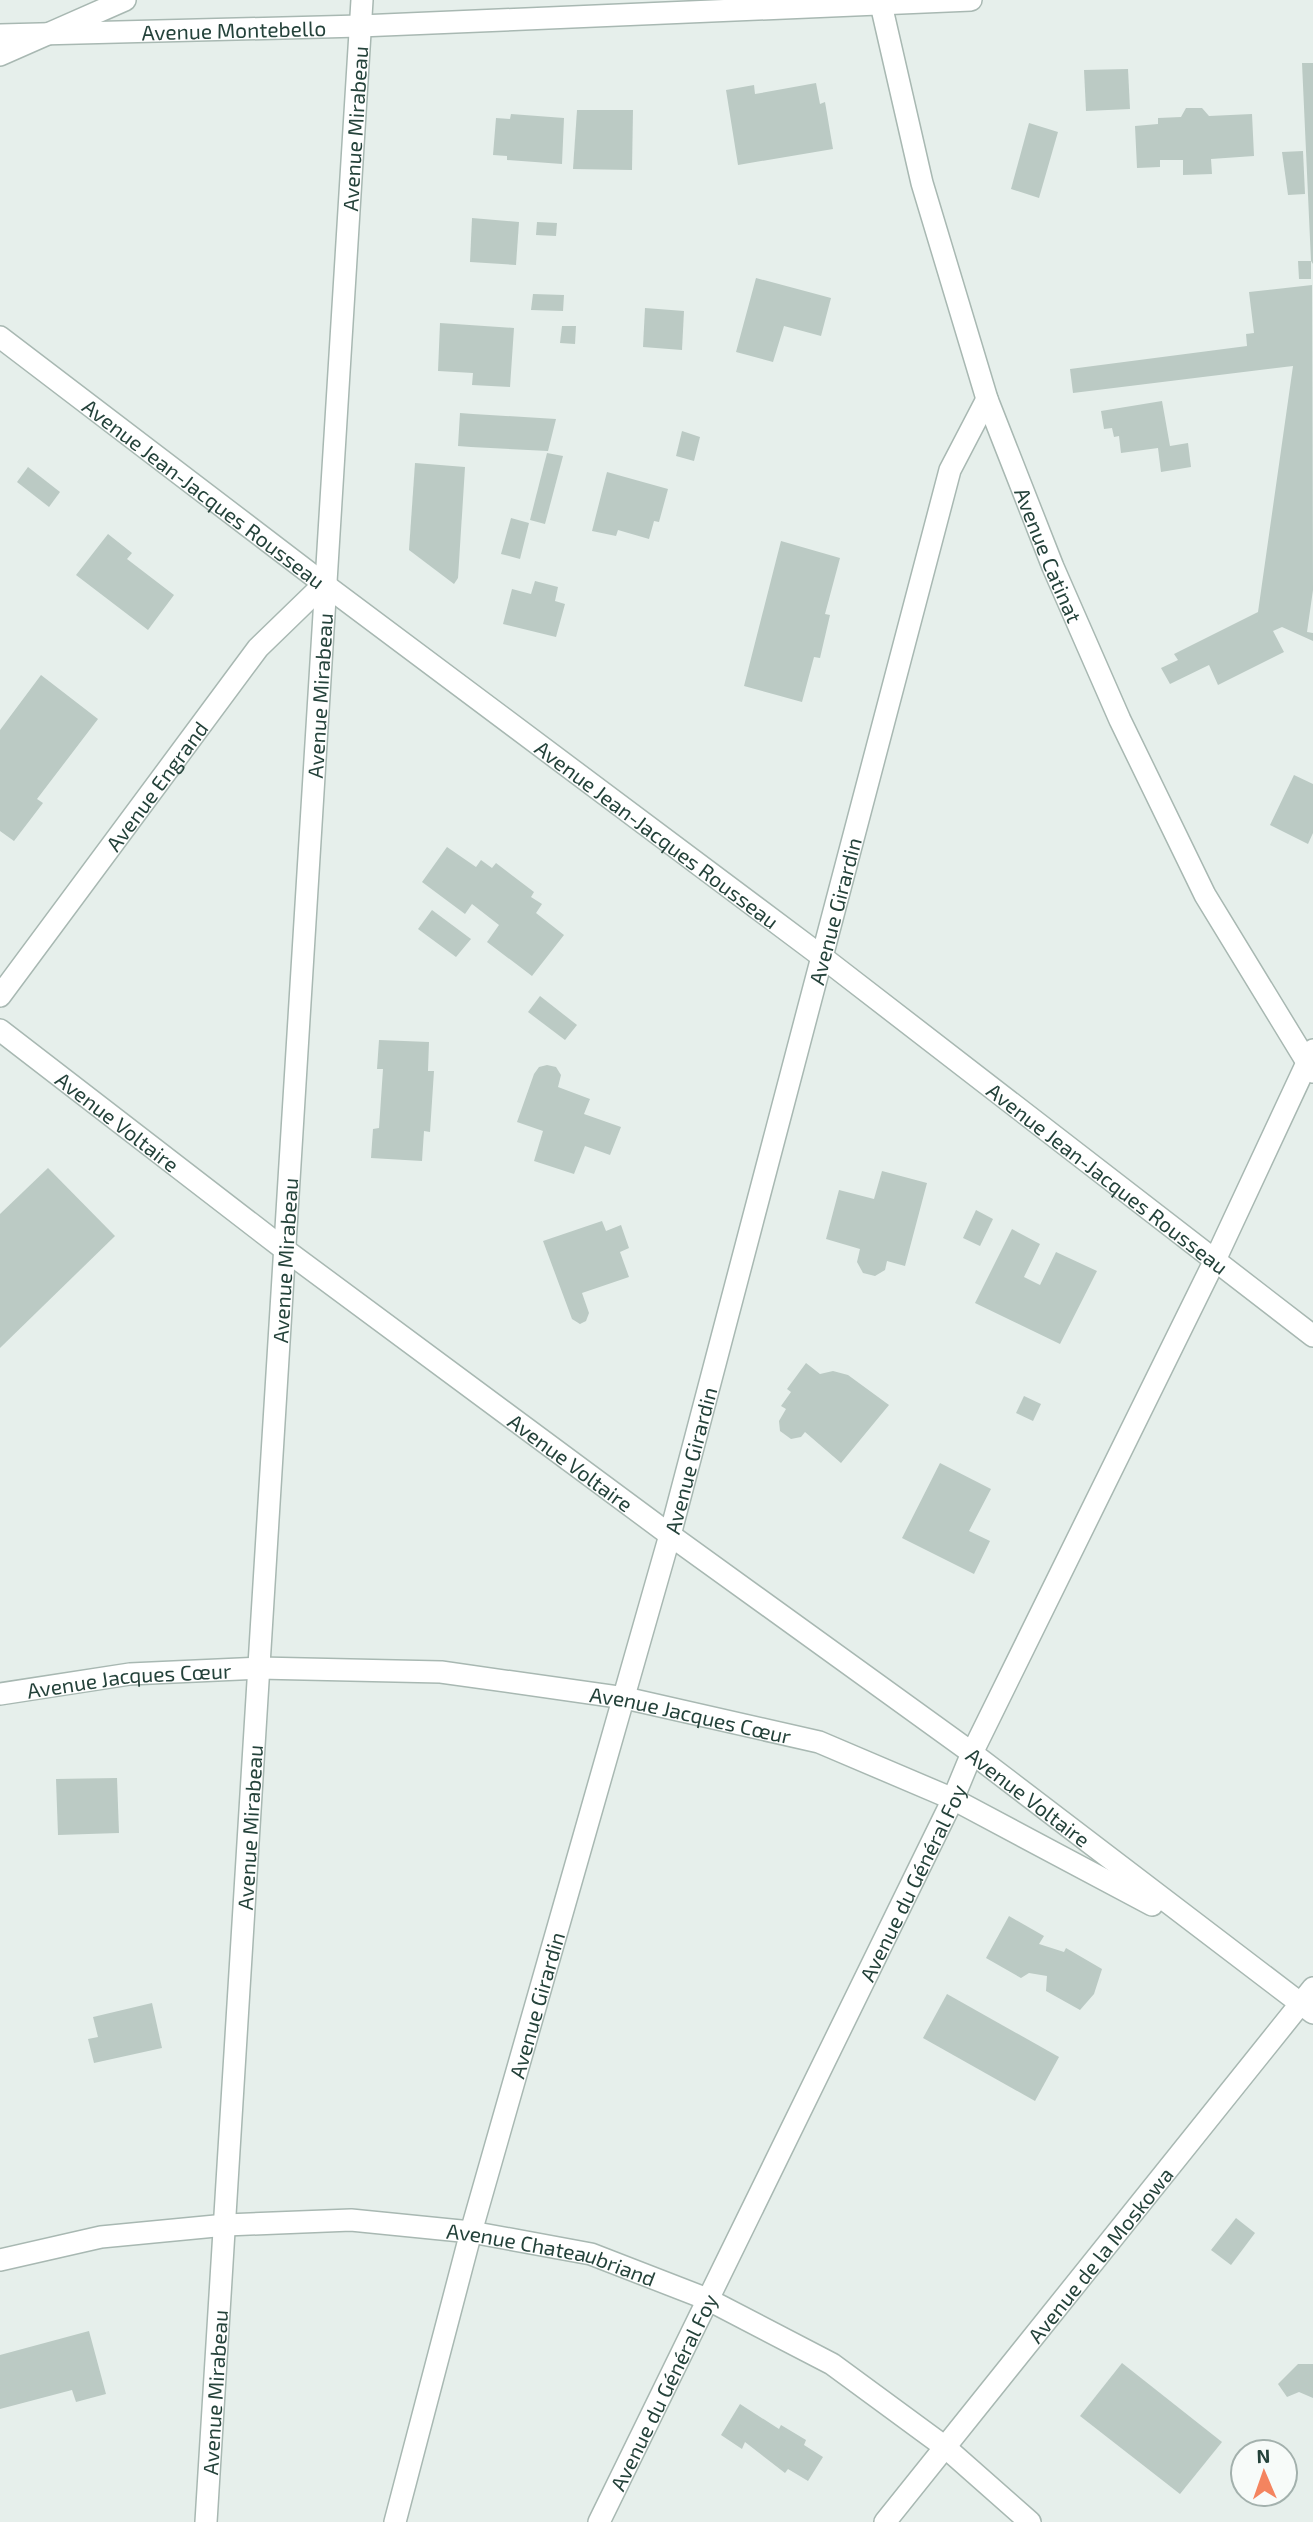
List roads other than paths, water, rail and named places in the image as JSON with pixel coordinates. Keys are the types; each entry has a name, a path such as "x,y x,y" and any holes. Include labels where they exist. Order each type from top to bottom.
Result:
{"street":[{"path":"0,55 125,0"},
{"name":"Avenue Mirabeau","path":"206,2522 362,0"},
{"name":"Avenue Montebello","path":"0,35 360,26 971,0"},
{"name":"Avenue Catinat","path":"880,2 922,183 987,399 1053,567 1120,720 1205,895 1311,1062"},
{"name":"Avenue Jean-Jacques Rousseau","path":"0,337 324,584 821,956 1313,1336"},
{"name":"Avenue Girardin","path":"395,2522 471,2232 670,1535 950,470 987,399"},
{"name":"Avenue Engrand","path":"0,996 258,648 324,584"},
{"name":"Avenue Voltaire","path":"0,1030 284,1249 670,1535 972,1753 1310,2005"},
{"name":"Avenue du Général Foy","path":"599,2522 1311,1062"},
{"name":"Avenue Jacques Cœur","path":"0,1694 130,1674 259,1668 441,1672 625,1698 819,1742 953,1799 1137,1896 1310,2005"},
{"name":"Avenue de la Moskowa","path":"886,2522 944,2447 1310,2005"},
{"name":"Avenue Chateaubriand","path":"0,2260 101,2237 226,2225 351,2220 471,2232 591,2254 707,2299 832,2364 944,2447 1030,2522"}]}
